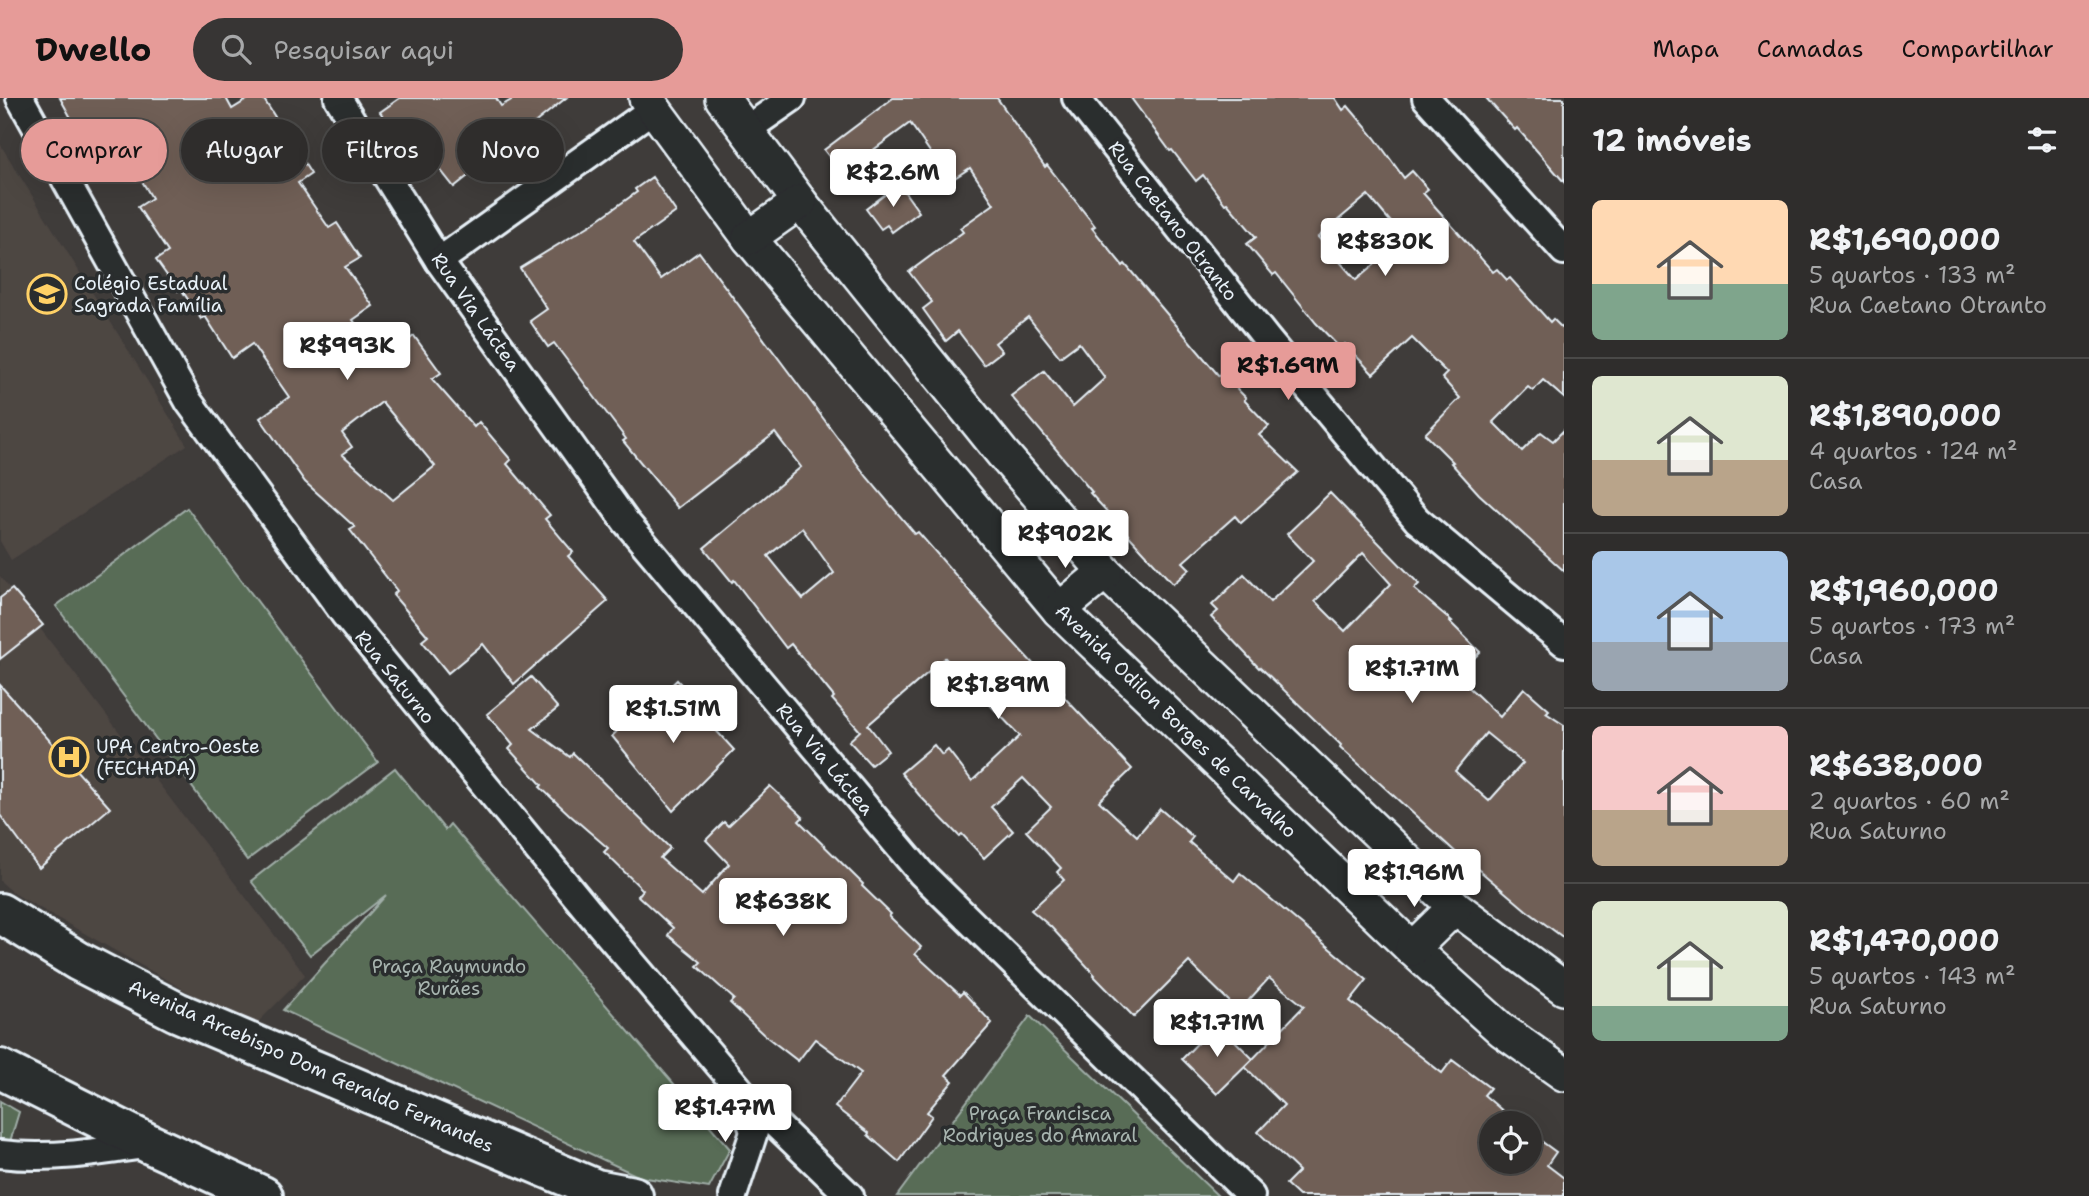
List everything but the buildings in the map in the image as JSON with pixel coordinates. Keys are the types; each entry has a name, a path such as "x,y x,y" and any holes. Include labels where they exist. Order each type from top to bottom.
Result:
{"main road":[{"name":"Avenida Arcebispo Dom Geraldo Fernandes","path":"0,913 78,961 177,1012 596,1189 633,1196"},
{"path":"0,1069 150,1144 263,1196"}],"street":[{"name":"Rua Saturno","path":"20,98 189,402 345,615 580,901 742,1092 850,1196"},
{"name":"Rua Via Láctea","path":"338,98 439,261 626,522 921,873 1251,1196"},
{"path":"722,98 800,202 1002,453 1105,572 1455,906 1564,988"},
{"path":"746,130 792,98"},
{"name":"Rua Caetano Otranto","path":"1076,98 1267,339 1417,520 1564,643"},
{"path":"1426,98 1564,251"},
{"path":"439,261 649,104"},
{"name":"Avenida Odilon Borges de Carvalho","path":"649,104 749,238 1059,610 1412,949 1502,1030 1564,1074"},
{"path":"749,238 800,202"},
{"path":"1059,610 1105,572"},
{"path":"1412,949 1455,906"},
{"path":"733,1196 754,1132 742,1092"},
{"path":"0,1154 31,1158 95,1153 150,1144"}],"shaded area":[{"name":"Colégio Estadual Sagrada Família","path":"0,144 21,182 24,182 187,445 11,560 0,541"},
{"name":"UPA Centro-Oeste (FECHADA)","path":"0,576 305,975 252,1028 15,894 0,881"}],"green space":[{"path":"187,508 378,762 247,860 56,606"},
{"name":"Praça Raymundo Rurães","path":"395,768 445,830 450,824 730,1149 709,1188 640,1177 283,1010 386,895 310,955 251,881"},
{"name":"Praça Francisca Rodrigues do Amaral","path":"1030,1016 1218,1196 897,1196"},
{"path":"0,1101 19,1112 9,1145 0,1144"}],"place":[{"name":"Colégio Estadual Sagrada Família","path":"47,294"},
{"name":"UPA Centro-Oeste (FECHADA)","path":"69,757"}]}
